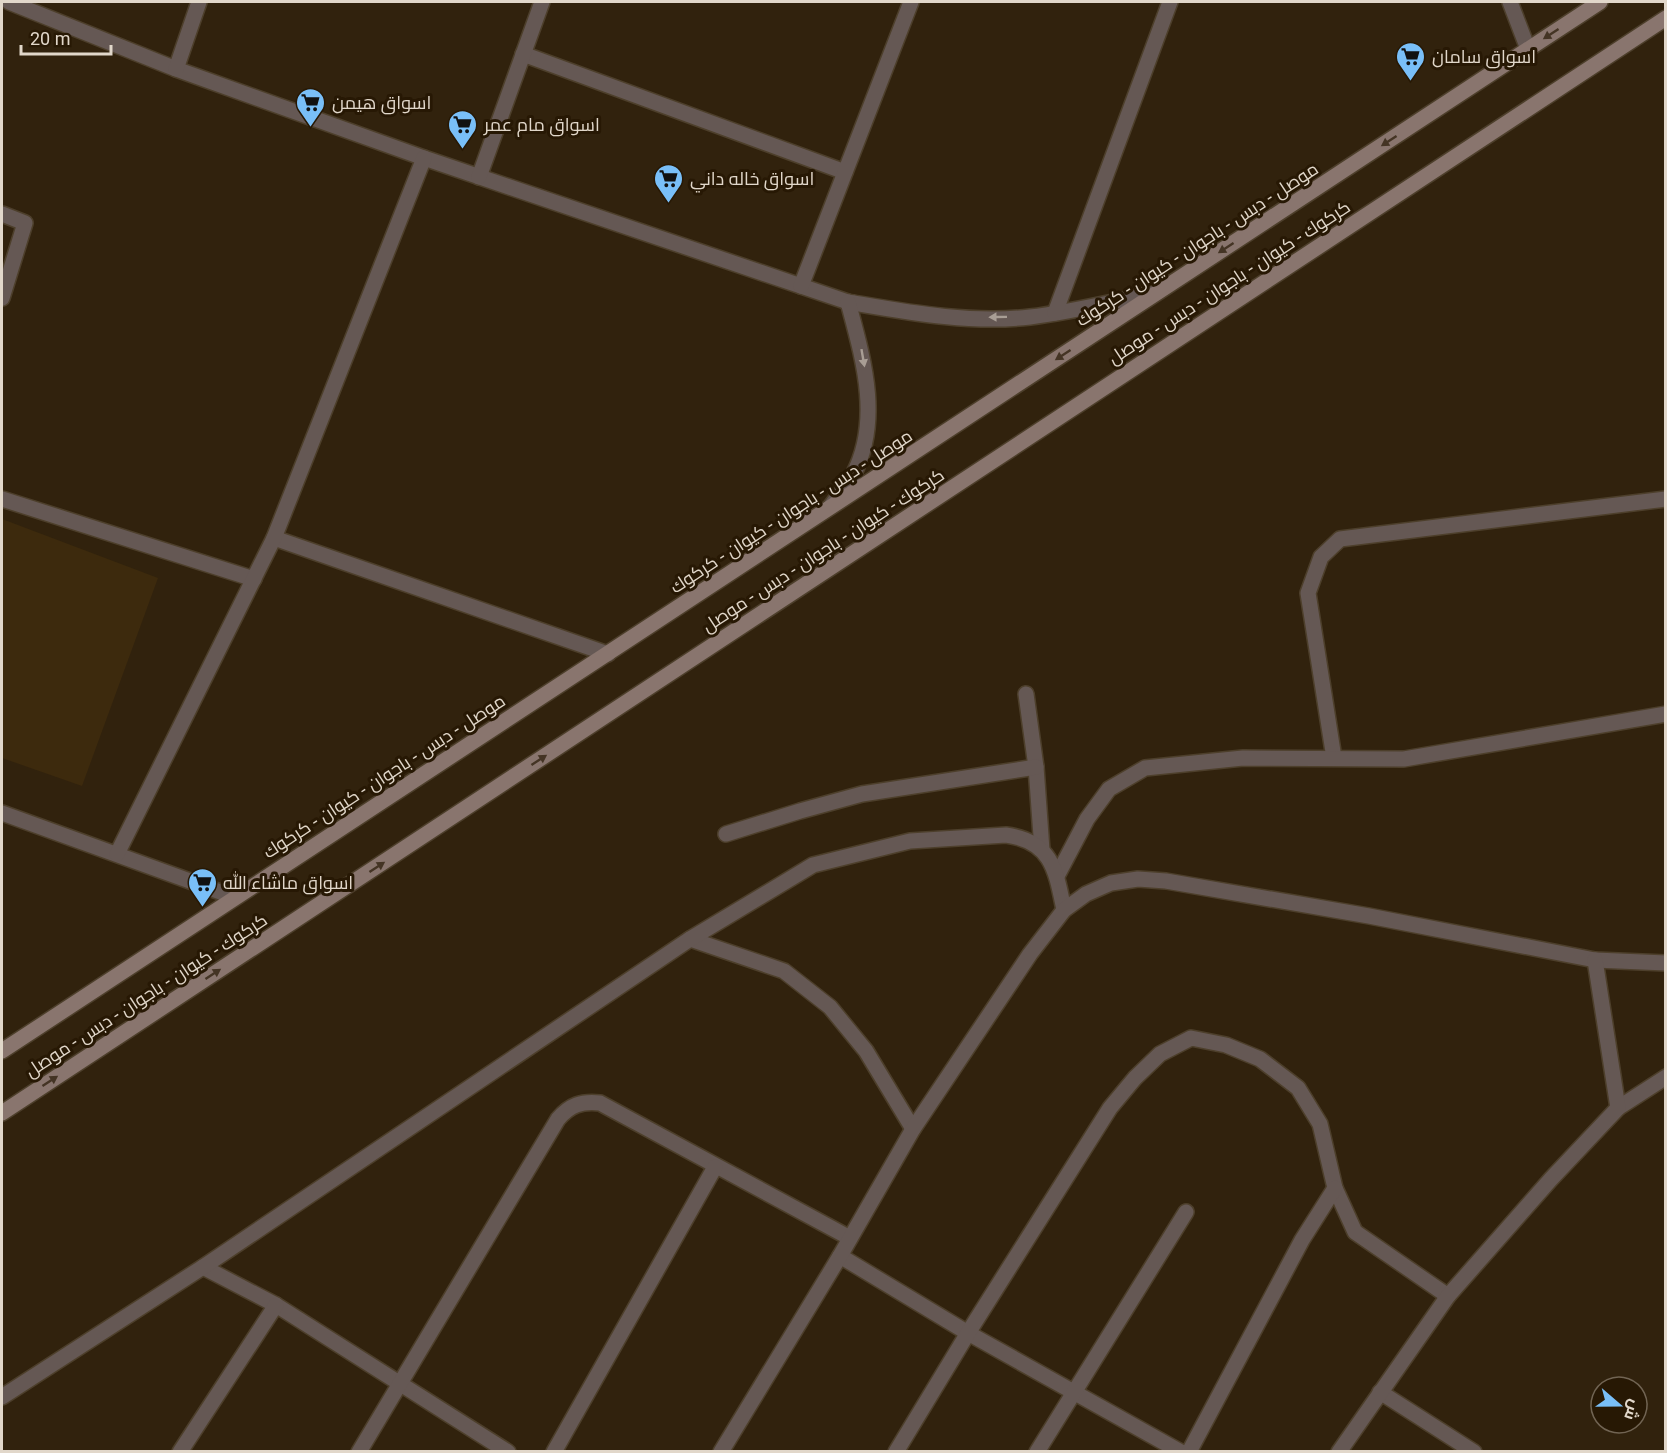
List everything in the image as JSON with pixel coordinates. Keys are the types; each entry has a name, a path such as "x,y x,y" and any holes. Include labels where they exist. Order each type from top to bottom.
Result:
{"main road":[{"name":"موصل - دبس - باجوان - كيوان - كركوك","path":"2,1051 1600,2"},
{"name":"كركوك - كيوان - باجوان - دبس - موصل","path":"2,1113 1665,18"}],"street":[{"path":"9,2 176,69 424,158 848,302 968,318 1029,317 1159,292"},
{"path":"176,69 199,2"},
{"path":"479,177 542,2"},
{"path":"801,286 911,2"},
{"path":"1055,313 1170,2"},
{"path":"1510,2 1528,49"},
{"path":"523,54 845,172"},
{"path":"117,854 274,538 424,158"},
{"path":"2,214 25,223 2,298"},
{"path":"828,510 853,475 862,451 869,417 867,385 861,350 848,302"},
{"path":"2,499 254,579"},
{"path":"1334,758 1308,593 1321,557 1340,539 1665,499"},
{"path":"274,538 608,654"},
{"path":"1026,694 1036,767 1042,850"},
{"path":"1057,876 1087,819 1109,789 1145,768 1243,758 1404,759 1665,714"},
{"path":"726,834 862,794 1036,767"},
{"path":"2,813 234,897"},
{"path":"2,1397 203,1267 690,939 813,865 910,841 1006,835 1019,837 1042,850 1054,866 1064,910"},
{"path":"721,1452 914,1129 1030,954 1064,910 1086,894 1111,883 1138,879 1166,881 1369,916 1595,960 1665,963"},
{"path":"690,939 784,971 830,1007 866,1051 914,1129"},
{"path":"1595,960 1618,1108"},
{"path":"896,1452 1110,1108 1135,1078 1160,1054 1191,1038 1226,1045 1260,1059 1298,1088 1320,1124 1335,1188 1355,1232 1448,1296"},
{"path":"1339,1452 1448,1296 1536,1195 1618,1108 1665,1077"},
{"path":"359,1452 558,1119 576,1104 600,1103 850,1238"},
{"path":"554,1452 715,1167"},
{"path":"1189,1452 1302,1240 1335,1188"},
{"path":"1037,1452 1073,1390 1186,1212"},
{"path":"840,1256 968,1333 1181,1452"},
{"path":"203,1267 276,1305 508,1452"},
{"path":"180,1452 276,1305"},
{"path":"1380,1392 1473,1452"}],"shaded area":[{"path":"2,519 158,578 82,786 2,758"}],"place":[{"name":"اسواق سامان","path":"1411,82"},
{"name":"اسواق هيمن","path":"311,128"},
{"name":"اسواق مام عمر","path":"463,150"},
{"name":"اسواق خاله داني","path":"669,204"},
{"name":"اسواق ماشاء الله","path":"202,908"}]}
